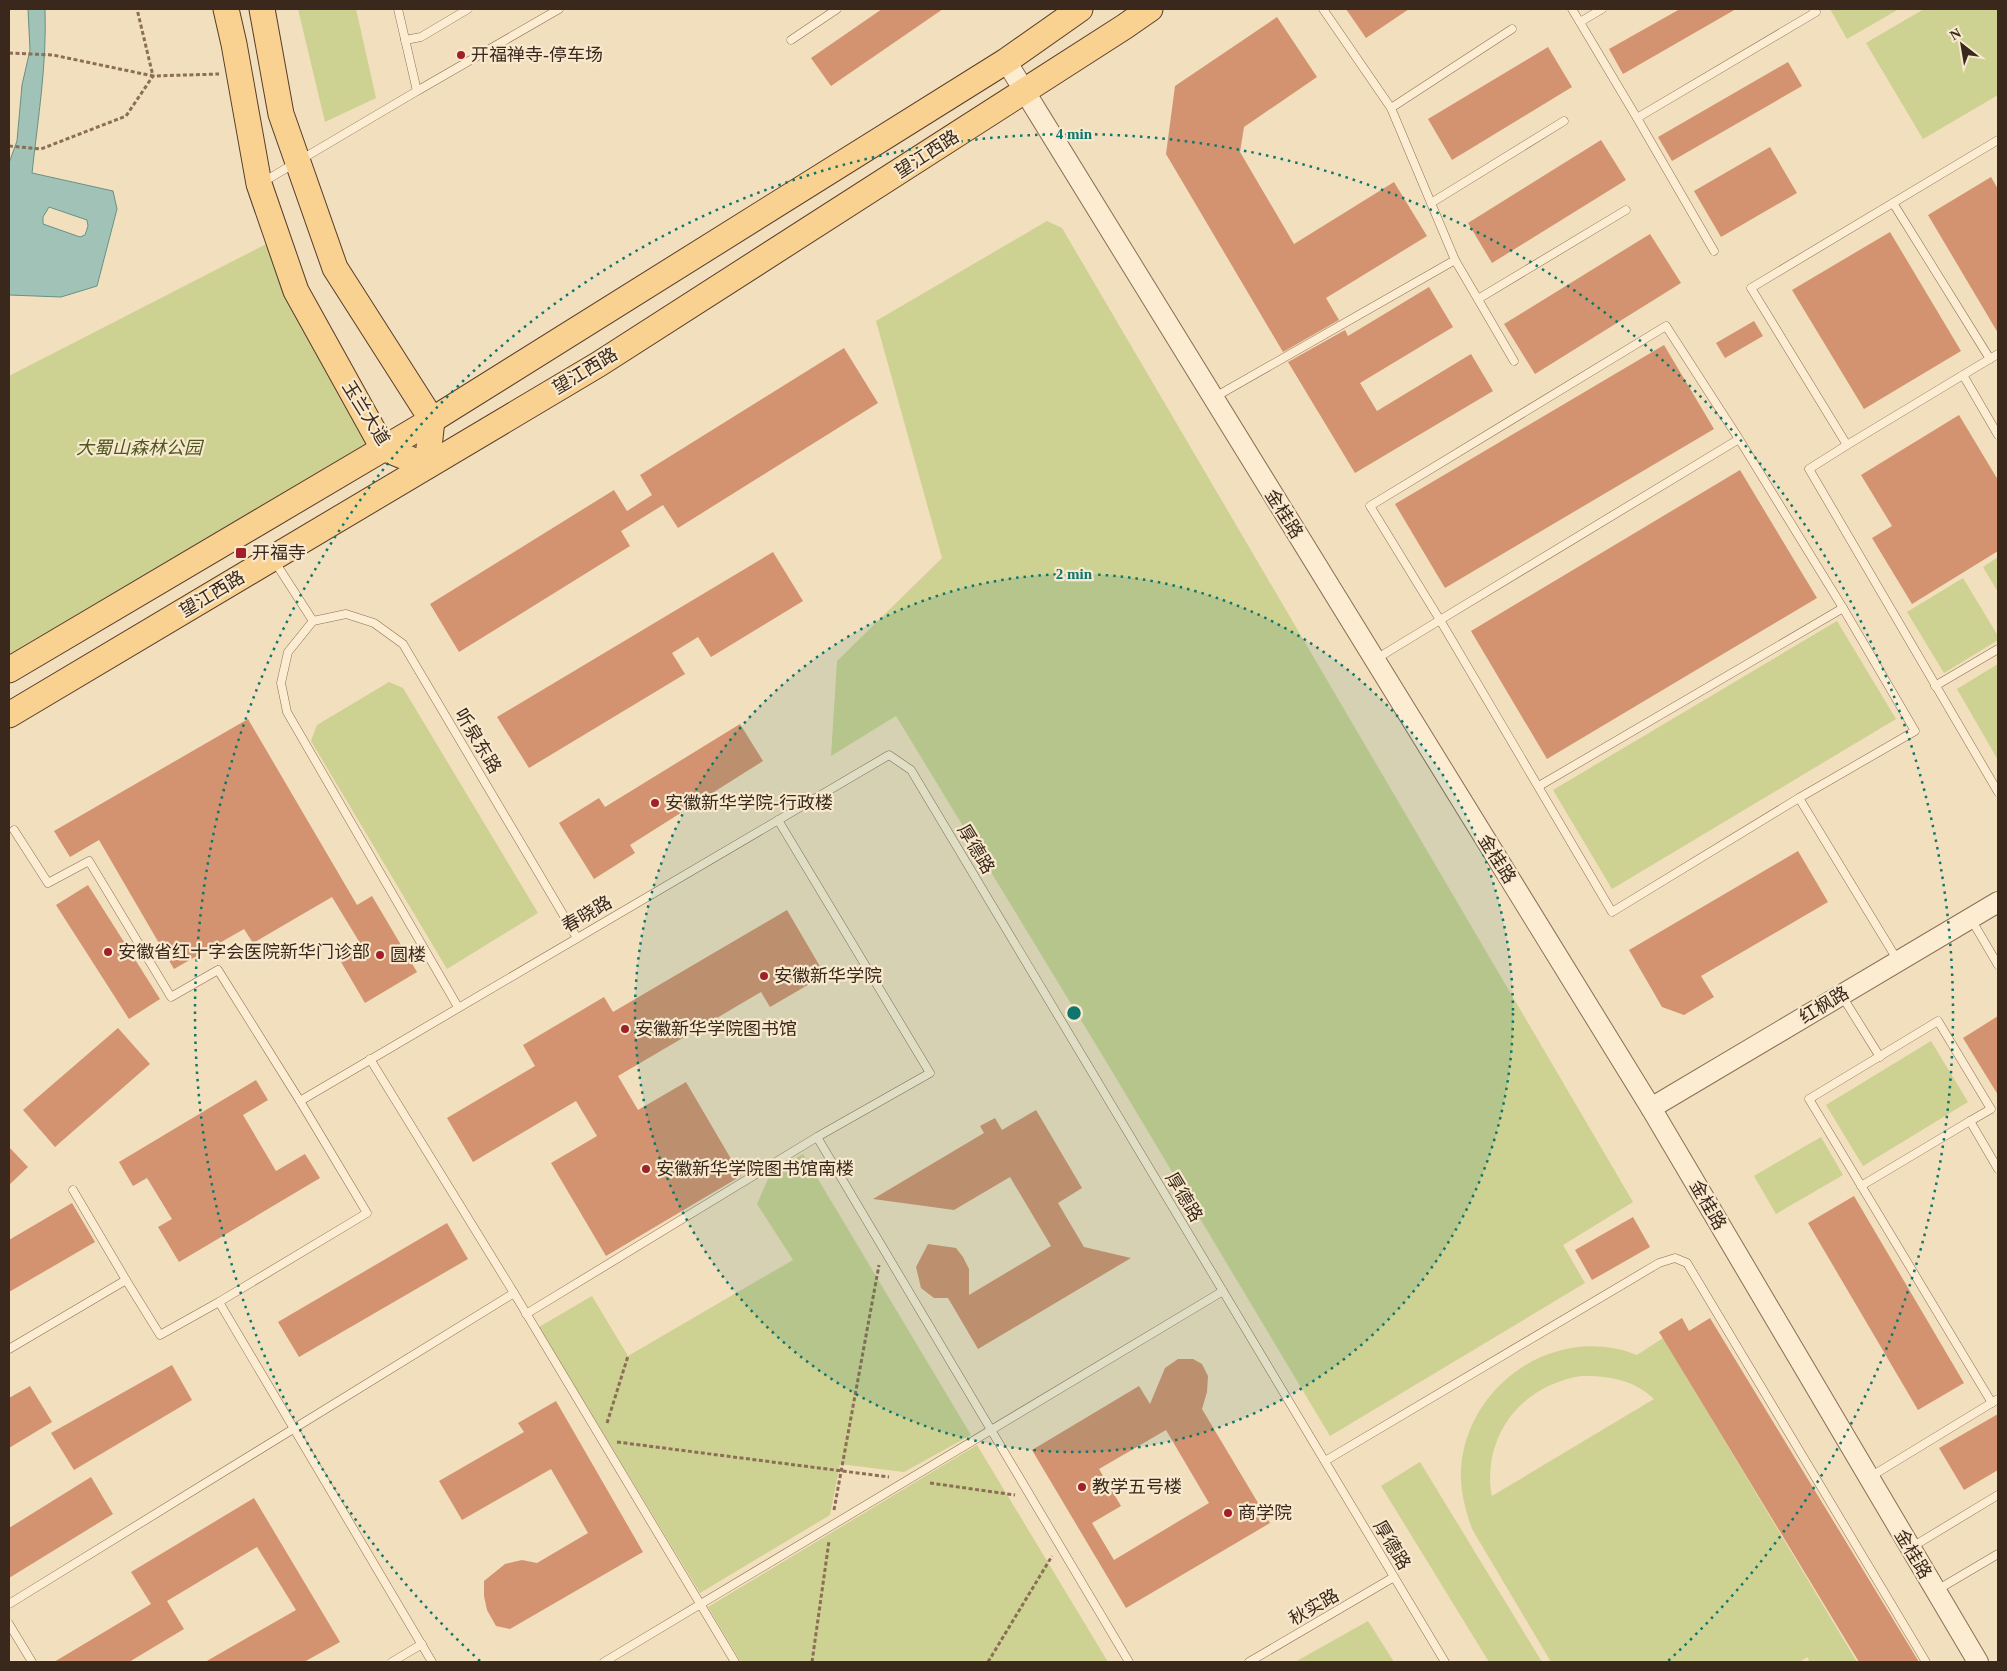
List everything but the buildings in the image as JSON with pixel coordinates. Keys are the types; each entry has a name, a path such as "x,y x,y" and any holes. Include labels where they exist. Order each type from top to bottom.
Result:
{"main road":[{"name":"玉兰大道","path":"226,9 240,74 259,184 296,291 383,448 427,466"},
{"path":"262,9 281,114 335,268 432,420 427,466"},
{"name":"望江西路","path":"9,670 432,420 1006,61 1080,9"},
{"name":"望江西路","path":"9,715 599,364 1150,9"}],"street":[{"name":"金桂路","path":"1006,61 1651,1108 1978,1662"},
{"name":"红枫路","path":"1651,1108 1998,902"}],"lane":[{"path":"398,9 417,91"},
{"path":"405,40 420,37 468,9"},
{"path":"259,184 559,9"},
{"path":"791,40 837,9"},
{"path":"1322,9 1390,108 1455,260 1514,361"},
{"path":"1572,9 1714,251"},
{"path":"1580,22 1602,9"},
{"path":"1637,118 1816,12 1814,9"},
{"path":"1390,108 1512,29"},
{"path":"1431,203 1564,121"},
{"path":"1847,445 1751,288 1996,141 1998,151"},
{"path":"1893,203 1990,359"},
{"path":"1478,299 1626,210"},
{"path":"1213,398 1455,260"},
{"path":"1666,326 1739,439 1844,608 1915,731 1799,798 1612,912 1539,786 1370,506 1666,326"},
{"path":"1998,354 1809,469 1998,792"},
{"path":"1962,375 1998,434"},
{"path":"1374,660 1739,439"},
{"path":"273,558 313,621 288,652 281,683 287,712 458,1007"},
{"path":"1539,786 1844,608"},
{"name":"听泉东路","path":"313,621 346,614 374,622 403,644 577,938"},
{"path":"1935,686 1998,649"},
{"name":"春晓路","path":"300,1100 889,754"},
{"name":"厚德路","path":"889,754 911,770 1445,1662"},
{"path":"1799,798 1898,961"},
{"path":"526,1314 817,1138 930,1073 778,820"},
{"path":"14,830 48,882 89,860 171,996 218,970 300,1100 367,1213 160,1335 73,1190"},
{"path":"1971,918 1998,965"},
{"path":"1841,995 1880,1057"},
{"path":"1861,1186 1991,1109 1938,1022 1809,1099 1861,1186 1995,1401 1868,1478"},
{"path":"370,1058 514,1293 735,1662"},
{"path":"1970,1122 1998,1169"},
{"path":"817,1138 1129,1662"},
{"path":"1324,1461 1659,1263 1675,1258 1687,1263 1926,1662"},
{"path":"9,1349 126,1280"},
{"path":"604,1662 1223,1291"},
{"path":"9,1604 514,1293"},
{"path":"218,1302 432,1662"},
{"path":"1910,1548 1998,1495"},
{"path":"1936,1591 1998,1554"},
{"name":"秋实路","path":"1249,1662 1394,1578"},
{"path":"9,1624 32,1662"},
{"path":"392,1662 422,1644"}],"path":[{"path":"9,146 40,149 126,116 153,76 137,9"},
{"path":"9,54 54,55 153,76 240,74"},
{"path":"812,1662 831,1526 882,1248"},
{"path":"628,1356 602,1440 1030,1497"},
{"path":"988,1662 1058,1545"}],"green space":[{"path":"298,9 356,9 376,98 325,122"},
{"path":"1830,9 1899,9 1847,39"},
{"path":"1924,9 1998,9 1998,95 1923,139 1866,43"},
{"path":"1047,221 1062,228 1633,1202 1563,1245 1585,1283 1330,1436 1104,1058 896,716 831,756 837,661 942,558 876,321"},
{"name":"大蜀山森林公园","path":"278,238 383,448 9,670 9,376"},
{"path":"1998,557 1998,592 1983,567"},
{"path":"1963,578 1998,636 1998,640 1944,673 1907,612"},
{"path":"1837,621 1896,719 1612,889 1553,790"},
{"path":"1998,664 1998,760 1957,689"},
{"path":"389,682 403,688 538,913 447,969 311,741 317,725"},
{"path":"1931,1041 1968,1102 1863,1166 1826,1105"},
{"path":"1821,1137 1843,1175 1776,1214 1754,1176"},
{"path":"803,1154 971,1435 904,1472 840,1464 830,1515 700,1593 539,1327 592,1296 628,1356 793,1260 757,1204 771,1172"},
{"path":"1663,1338 1857,1662 1809,1662 1808,1657 1799,1662 1551,1662 1472,1529 1465,1507 1461,1484 1461,1469 1467,1438 1480,1410 1498,1387 1521,1368 1548,1354 1577,1347 1607,1347 1637,1355","holes":["1581,1376 1601,1376 1620,1380 1638,1387 1654,1399 1492,1496 1490,1487 1492,1457 1504,1426 1513,1413 1524,1402 1550,1385"]},
{"path":"977,1445 1108,1662 741,1662 708,1607"},
{"path":"1420,1462 1542,1662 1489,1662 1381,1486"},
{"path":"1368,1621 1394,1662 1295,1662"}],"water":[{"path":"28,9 45,9 43,71 32,173 113,191 117,209 97,286 61,297 9,295 9,163 17,141 22,85 30,50","holes":["49,207 87,220 88,226 85,235 80,237 43,224 43,217"]}],"place":[{"name":"开福禅寺-停车场","path":"461,55"},
{"name":"开福寺","path":"241,553"},
{"name":"安徽新华学院-行政楼","path":"655,803"},
{"name":"安徽省红十字会医院新华门诊部","path":"108,952"},
{"name":"圆楼","path":"380,955"},
{"name":"安徽新华学院","path":"764,976"},
{"name":"安徽新华学院图书馆","path":"625,1029"},
{"name":"安徽新华学院图书馆南楼","path":"646,1169"},
{"name":"教学五号楼","path":"1082,1487"},
{"name":"商学院","path":"1228,1513"}]}
